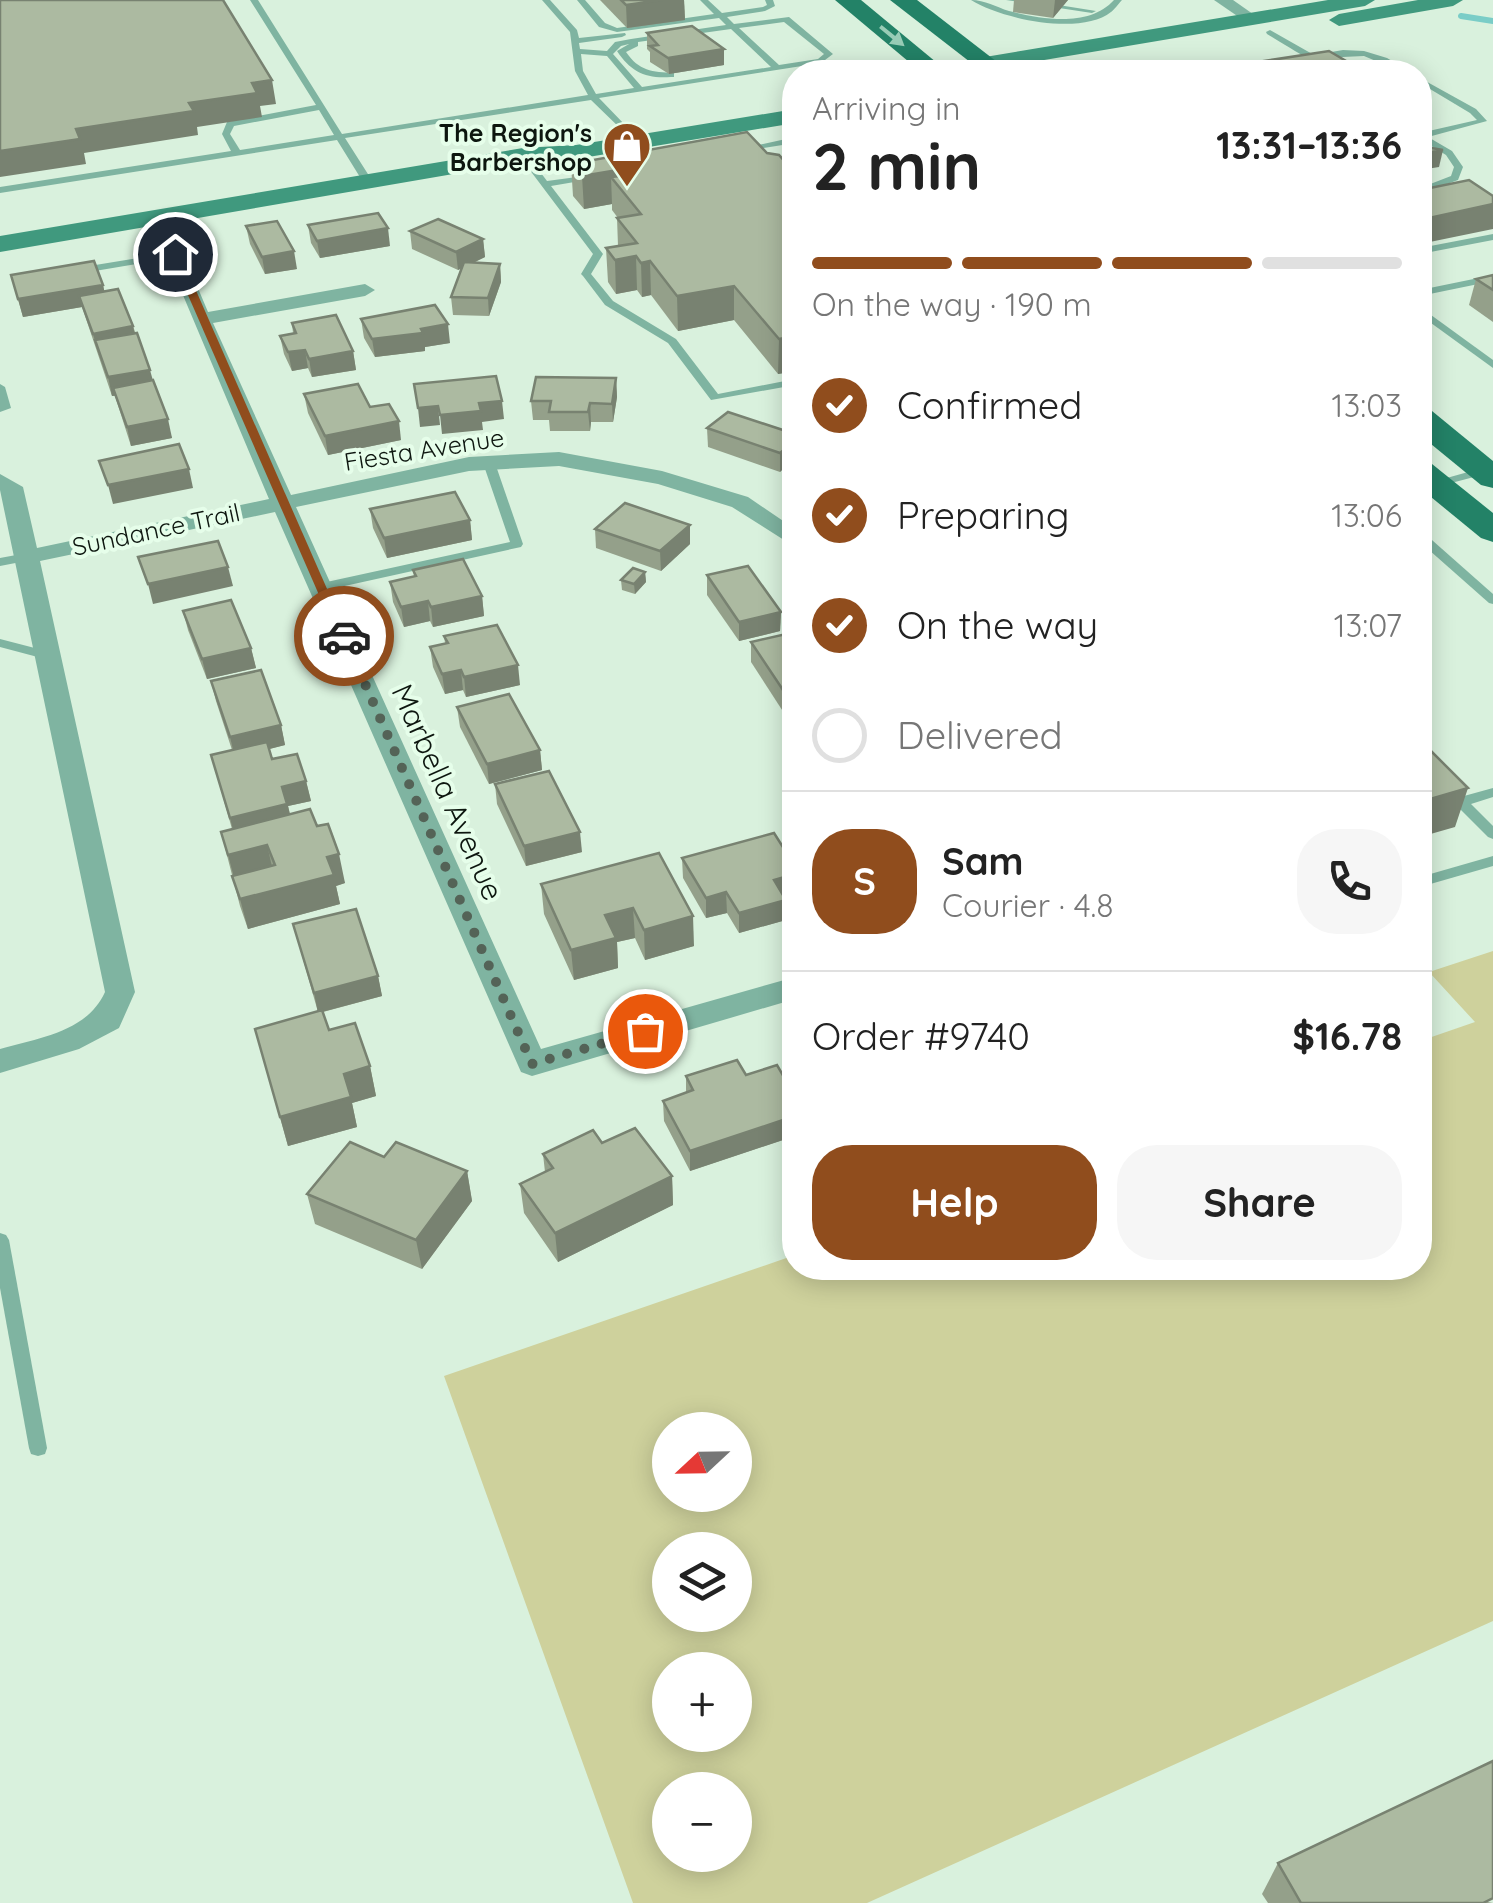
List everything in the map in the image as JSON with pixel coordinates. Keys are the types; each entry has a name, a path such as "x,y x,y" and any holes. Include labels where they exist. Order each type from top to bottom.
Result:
{"main road":[{"path":"848,0 921,60"},
{"path":"902,0 981,60"},
{"path":"1104,60 1365,0"},
{"path":"1043,60 1453,0"},
{"path":"523,156 566,139 782,99"},
{"path":"0,244 523,156 576,152 782,118"},
{"path":"1432,427 1490,473"},
{"path":"1432,489 1493,532"}],"street":[{"path":"1222,0 1261,26"},
{"name":"Marbella Avenue","path":"159,217 201,320 532,1064 782,992"},
{"path":"201,320 364,290"},
{"name":"Fiesta Avenue","path":"285,502 489,463 559,459 662,478 740,502 782,531"},
{"path":"0,482 12,487 120,992 108,1020 68,1041 0,1060"},
{"name":"Sundance Trail","path":"26,556 285,502"}],"lane":[{"path":"254,0 368,182"},
{"path":"546,0 574,32 579,71 593,97 623,128"},
{"path":"581,0 602,24 617,30 786,18 829,54 821,60"},
{"path":"704,0 777,68"},
{"path":"768,0 772,6 766,9 632,44 621,51 641,74 656,77 768,60"},
{"path":"975,0 1014,16 1051,20 1113,10 1118,0"},
{"path":"1010,0 1106,12"},
{"path":"578,46 726,20"},
{"path":"609,54 618,44 726,20"},
{"path":"1261,26 1322,60"},
{"path":"578,46 609,54 640,90"},
{"path":"1294,60 1347,50 1386,60"},
{"path":"0,190 782,67"},
{"path":"1432,87 1483,121 1432,133"},
{"path":"237,153 226,134 230,124 321,107"},
{"path":"737,125 772,161"},
{"path":"1432,142 1450,153 1459,167 1455,178 1432,186"},
{"path":"741,152 782,143"},
{"path":"523,156 598,254 586,274 609,303 672,341 715,398 782,385"},
{"path":"546,184 604,175"},
{"path":"1432,249 1493,236"},
{"path":"67,272 175,254"},
{"path":"1432,291 1493,278"},
{"path":"1432,319 1493,365"},
{"path":"0,387 6,408 0,409"},
{"path":"322,586 517,544 489,463"},
{"path":"1432,482 1490,473"},
{"path":"1432,547 1493,600"},
{"path":"0,562 26,556"},
{"path":"0,643 49,656"},
{"path":"1434,775 1493,834"},
{"path":"1461,802 1493,792"},
{"path":"1432,879 1493,861"},
{"path":"0,1240 38,1448"}],"green space":[{"path":"1493,951 1493,1621 867,1903 633,1903 444,1376 782,1259 782,1280 1432,1280 1432,1037 1475,1022 1432,971"}],"building":[{"path":"0,0 223,0 272,80 252,83 257,93 189,103 194,111 76,129 80,139 0,151"},
{"path":"621,0 662,0 626,5"},
{"path":"692,26 724,49 668,58 650,46 658,45 647,33"},
{"path":"1329,51 1344,60 1271,60"},
{"path":"747,132 767,153 779,155 782,338 734,286 677,296 650,261 641,263 636,256 615,260 606,248 637,243 617,218 641,214 611,177 621,176 617,170 582,176 571,164"},
{"path":"1469,180 1493,196 1493,204 1432,217 1432,188"},
{"path":"378,213 388,228 317,241 308,225"},
{"path":"438,219 483,239 456,252 410,231"},
{"path":"277,221 294,251 262,257 246,226"},
{"path":"94,261 103,285 18,299 11,275"},
{"path":"464,262 500,264 488,298 451,297"},
{"path":"1493,275 1493,290 1476,279"},
{"path":"118,289 133,326 93,334 79,296"},
{"path":"435,305 448,324 421,329 423,333 372,339 361,319"},
{"path":"336,315 353,351 309,359 305,350 288,352 280,336 296,333 292,323"},
{"path":"137,333 150,370 108,377 95,340"},
{"path":"496,376 502,401 479,403 481,411 440,415 438,406 418,408 414,384"},
{"path":"536,377 616,378 612,404 590,403 588,412 549,412 551,401 531,401"},
{"path":"153,380 168,419 127,427 113,388"},
{"path":"358,384 370,407 389,404 399,421 325,436 304,394"},
{"path":"728,412 782,430 782,451 780,453 707,428"},
{"path":"179,444 189,469 108,485 99,461"},
{"path":"455,492 470,520 384,538 370,509"},
{"path":"625,503 690,525 660,551 595,529"},
{"path":"218,541 228,567 148,584 138,557"},
{"path":"463,559 482,596 431,607 428,601 401,607 390,582 416,576 413,570"},
{"path":"748,566 781,612 739,622 707,575"},
{"path":"633,568 645,572 634,584 621,580"},
{"path":"231,600 251,648 202,659 183,611"},
{"path":"497,625 518,665 464,677 461,670 442,674 430,647 448,643 444,636"},
{"path":"782,635 782,688 751,642"},
{"path":"261,670 281,725 230,737 211,681"},
{"path":"509,694 540,750 487,764 457,707"},
{"path":"267,742 272,759 297,754 306,781 282,787 287,804 230,818 211,755"},
{"path":"1432,752 1468,788 1432,798"},
{"path":"549,771 580,832 524,846 495,784"},
{"path":"310,809 317,826 328,824 339,854 327,857 334,875 240,899 232,876 275,865 267,845 228,855 221,832"},
{"path":"774,833 782,846 782,878 774,880 782,901 739,913 726,892 706,898 682,858"},
{"path":"659,853 693,916 644,930 633,908 605,915 616,938 571,950 541,884"},
{"path":"356,909 378,976 314,993 293,924"},
{"path":"322,1010 329,1030 355,1023 370,1066 344,1074 351,1097 280,1117 255,1029"},
{"path":"737,1060 746,1075 777,1065 782,1074 782,1120 690,1151 663,1101 693,1090 686,1076"},
{"path":"635,1128 672,1176 555,1233 520,1184 553,1168 543,1154 593,1130 602,1143"},
{"path":"350,1142 384,1157 396,1142 467,1171 416,1240 307,1194"},
{"path":"1493,1761 1493,1898 1483,1903 1301,1903 1278,1863"}],"waterway":[{"path":"1461,16 1493,21"}],"way so far":[{"path":"344,636 532,1064 645,1031"}],"place":[{"name":"The Region's Barbershop","path":"627,188"}],"route":[{"path":"175,254 344,636"}]}
